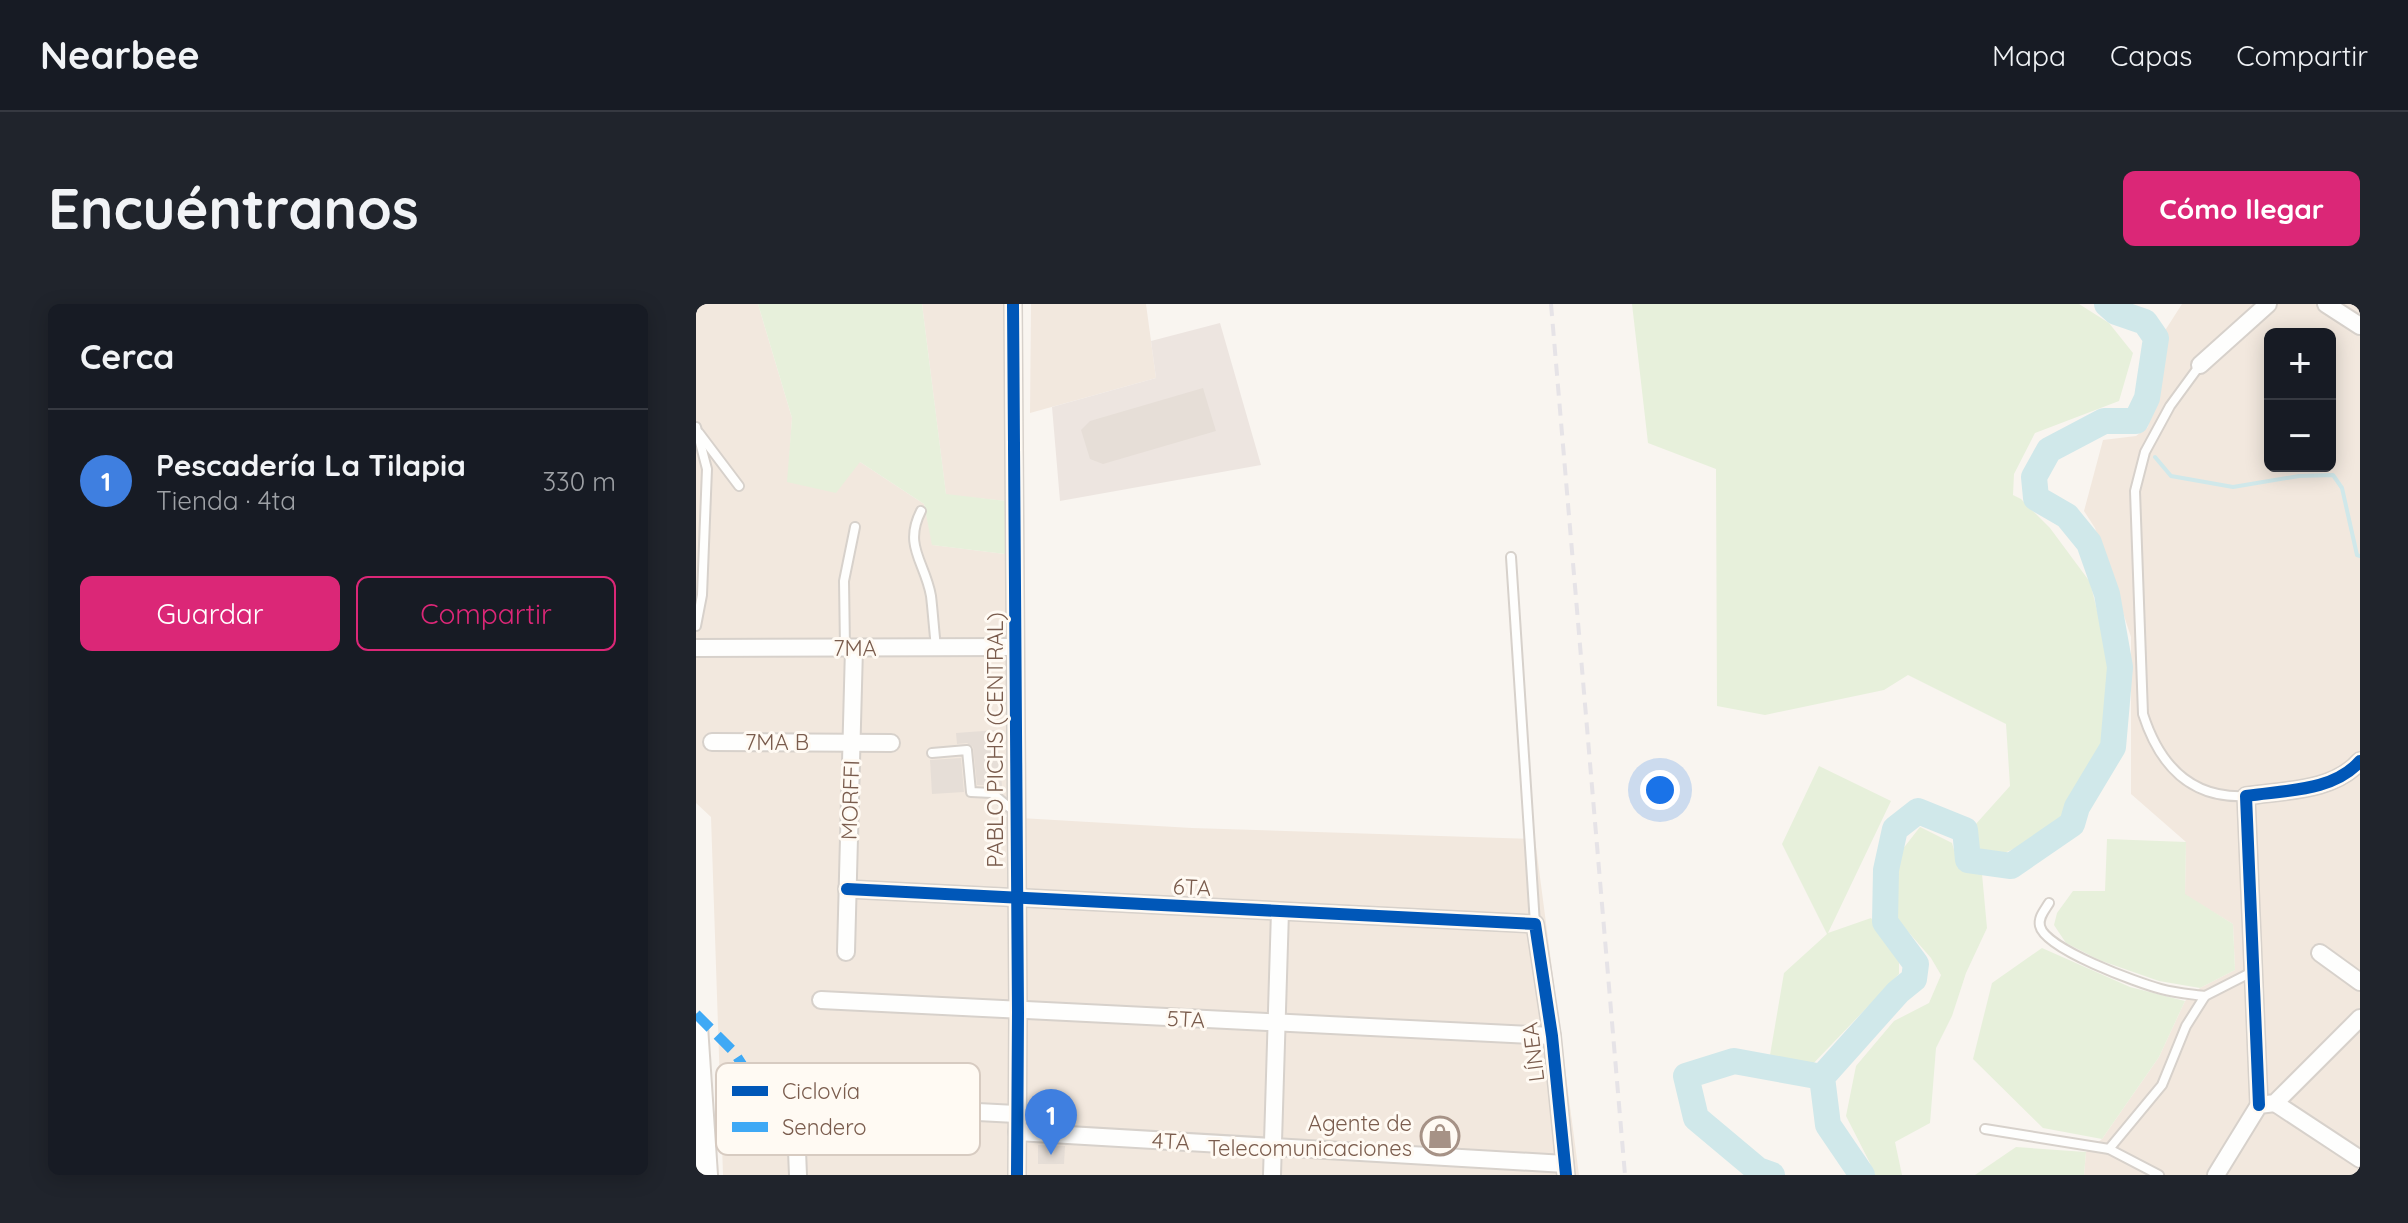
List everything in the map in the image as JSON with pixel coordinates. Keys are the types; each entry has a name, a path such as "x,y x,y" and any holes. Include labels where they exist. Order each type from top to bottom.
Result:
{"street":[{"name":"PABLO PICHS (CENTRAL)","path":"1013,304 1017,1175"},
{"path":"2200,365 2268,304"},
{"path":"2326,304 2360,326"},
{"name":"7MA","path":"696,648 1014,647"},
{"name":"MORFFI","path":"846,952 850,648"},
{"name":"7MA B","path":"712,742 891,743"},
{"path":"2267,1104 2253,972 2246,796 2331,783 2349,773 2360,761"},
{"name":"6TA","path":"847,889 1535,924"},
{"path":"1272,1175 1280,911"},
{"name":"LÍNEA","path":"1535,924 1552,1036 1566,1170"},
{"path":"2320,953 2360,982"},
{"name":"5TA","path":"821,1000 1552,1036"},
{"path":"2216,1175 2267,1104 2360,1018"},
{"path":"696,1026 706,1175"},
{"path":"2267,1104 2360,1159"},
{"path":"980,1112 1016,1114"},
{"name":"4TA","path":"1017,1132 1273,1147 1566,1170"},
{"path":"797,1155 798,1175"}],"lane":[{"path":"2200,365 2170,406 2145,452 2135,491 2143,714 2151,740 2169,766 2186,780 2209,793 2246,796"},
{"path":"696,428 739,486"},
{"path":"696,428 707,469 702,595 696,626"},
{"path":"921,511 913,526 912,538 930,593 936,647"},
{"path":"850,648 844,581 855,527"},
{"path":"1511,557 1535,924"},
{"path":"932,753 967,750 971,792 992,793 1017,813"},
{"path":"2049,903 2040,918 2040,926 2045,936 2072,954 2161,989 2205,996"},
{"path":"2109,1149 2162,1085 2186,1026 2205,996 2253,972"},
{"path":"1985,1129 2109,1149 2159,1175"}],"shaded area":[{"path":"696,304 758,304 792,418 788,482 860,462 924,504 933,545 1005,554 1012,806 1005,817 1192,828 1535,839 1579,1175 723,1175 722,1155 980,1155 980,1063 719,1063 711,817 696,803"},
{"path":"922,304 1005,304 1006,501 946,495"},
{"path":"1031,304 1146,304 1156,378 1030,413"},
{"path":"2182,304 2360,304 2360,1175 2084,1175 2086,1152 2102,1139 2159,1057 2185,1001 2200,988 2235,970 2233,924 2185,895 2186,842 2131,794 2131,637 2095,528 2084,511 2103,440 2136,436 2148,427 2166,329"},
{"path":"1220,323 1261,465 1060,501 1052,407 1156,378 1151,341"}],"green space":[{"path":"758,304 922,304 946,494 1006,501 1005,554 932,545 924,504 860,462 836,493 787,482 792,418"},
{"path":"1632,304 2079,304 2109,323 2133,353 2119,401 2035,433 2014,474 2013,495 2050,528 2090,582 2106,646 2109,684 2104,747 2075,799 2047,835 2004,853 1973,854 1975,825 2010,786 2006,724 1908,675 1884,690 1765,715 1717,706 1716,469 1648,443"},
{"path":"1819,766 1891,801 1828,933 1871,918 1899,954 1899,974 1810,1067 1769,1061 1784,973 1827,934 1782,844"},
{"path":"1920,827 1952,843 1958,864 1982,874 1987,928 1936,1048 1930,1123 1895,1142 1902,1175 1872,1175 1870,1163 1846,1116 1856,1066 1894,1021 1929,1003 1941,975 1931,958 1898,920 1894,884 1902,850"},
{"path":"2107,839 2186,842 2185,894 2233,924 2235,970 2200,988 2159,981 2099,960 2066,943 2054,925 2057,913 2073,891 2105,891"},
{"path":"2042,948 2130,987 2185,1001 2159,1057 2102,1139 2043,1128 1973,1059 1992,983"},
{"path":"2016,1147 2086,1152 2084,1175 1975,1175"}],"building":[{"path":"1203,388 1216,431 1103,464 1090,459 1081,430 1090,421"},
{"path":"997,730 1002,786 977,785 973,747 967,743 957,744 956,733"},
{"path":"961,758 964,792 932,794 930,760"},
{"path":"1038,1145 1065,1146 1064,1164 1038,1164"}],"waterway":[{"path":"1862,1175 1828,1125 1822,1077 1898,992 1914,979 1916,964 1885,922 1886,870 1895,829 1918,811 1965,830 1968,860 2011,866 2072,824 2077,807 2113,747 2120,667 2107,594 2089,543 2067,516 2036,498 2034,477 2049,450 2104,421 2136,421 2147,398 2156,338 2145,322 2116,312 2107,304"},
{"path":"2155,457 2171,476 2233,487 2299,476 2333,475 2342,488 2357,555 2360,556"},
{"path":"1772,1175 1758,1170 1696,1118 1686,1076 1734,1061 1822,1077"}],"railway":[{"path":"1551,304 1625,1175"}],"marked path":[{"path":"696,1014 741,1063"}],"cycle path":[{"path":"1013,304 1017,1175"},
{"path":"2259,1105 2246,796 2322,784 2336,779 2360,761"},
{"path":"847,889 1535,924 1552,1036 1566,1175"}],"place":[{"name":"Agente de Telecomunicaciones","path":"1440,1136"},
{"name":"Pescadería La Tilapia","path":"1051,1155"}]}
